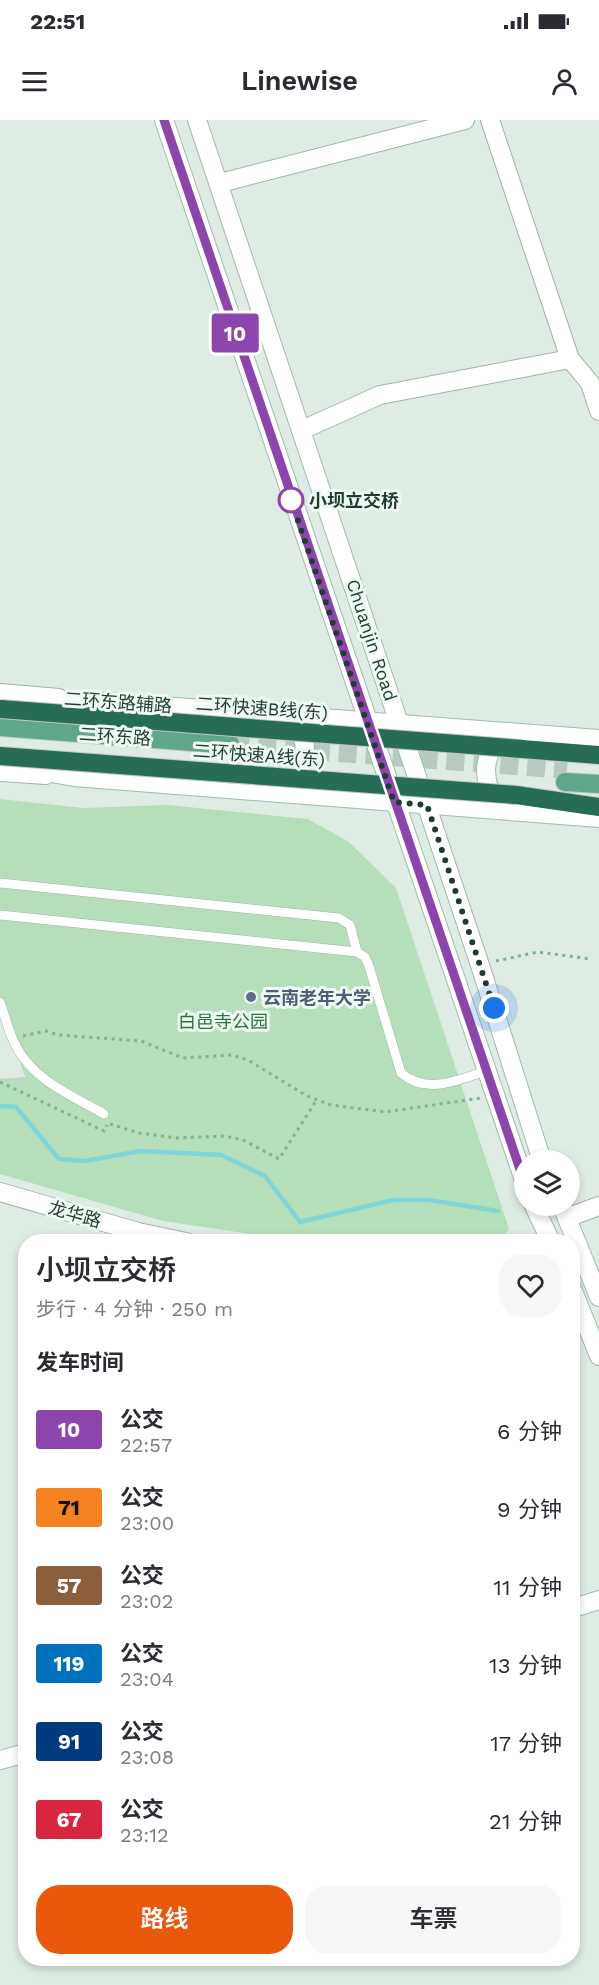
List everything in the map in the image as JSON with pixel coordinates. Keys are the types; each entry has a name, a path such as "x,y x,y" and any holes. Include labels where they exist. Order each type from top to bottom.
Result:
{"highway":[{"name":"二环快速B线(东)","path":"0,711 522,741 599,755"},
{"name":"二环快速A线(东)","path":"0,756 516,803"},
{"path":"516,803 599,802"},
{"path":"516,803 599,807"}],"main road":[{"name":"二环东路","path":"0,727 230,750 0,738"},
{"path":"599,772 566,776 599,784"}],"street":[{"name":"Chuanjin Road","path":"164,120 514,1152"},
{"name":"Chuanjin Road","path":"197,120 480,964 539,1150"},
{"path":"220,183 433,124 465,120"},
{"path":"490,120 570,359 590,383 599,411"},
{"path":"302,430 380,395 570,359"},
{"name":"二环东路辅路","path":"0,693 400,724 522,741 599,739"},
{"path":"0,711 51,702 97,701"},
{"path":"265,792 289,786 299,774 304,760 305,744 300,730 289,719 273,714"},
{"path":"516,803 502,807 492,796 487,782 486,766 490,751 499,740 514,734 522,741"},
{"path":"0,756 46,772 89,779"},
{"path":"0,772 427,805 516,803 599,818"},
{"name":"龙华路","path":"0,1192 148,1234"},
{"path":"580,1209 599,1206"},
{"path":"539,1216 547,1234"},
{"path":"568,1216 575,1234"},
{"path":"580,1247 599,1297"},
{"path":"580,1308 599,1356"},
{"path":"580,1606 599,1600"},
{"path":"0,1760 18,1755"}],"lane":[{"path":"0,884 339,918 350,925 357,952"},
{"path":"0,915 357,952 366,957 401,1073 411,1081 429,1086 486,1071"},
{"path":"0,1002 13,1039 33,1070 60,1090 104,1114"}],"path":[{"path":"480,964 538,952 591,959"},
{"path":"13,1039 46,1031 58,1035 141,1041 183,1058 232,1055 248,1060 317,1100 385,1112 455,1104 494,1095"},
{"path":"0,1082 104,1131 108,1123 139,1133 177,1138 225,1136 243,1140 279,1159 317,1100"}],"green space":[{"name":"白邑寺公园","path":"0,799 83,808 167,805 308,819 349,842 396,888 509,1229 505,1234 250,1234 163,1221 0,1174 0,1079 25,1077 0,1004"}],"waterway":[{"path":"0,1106 16,1107 59,1159 85,1161 141,1151 221,1155 265,1176 300,1222 393,1200 429,1200 498,1211"}],"tunnel":[{"path":"231,745 567,770"}],"bus line":[{"name":"10","path":"164,120 261,412 514,1152"}],"place":[{"name":"小坝立交桥","path":"291,500"},
{"name":"云南老年大学","path":"251,997"}],"route":[{"path":"291,500 394,802 427,805 494,1008"}]}
